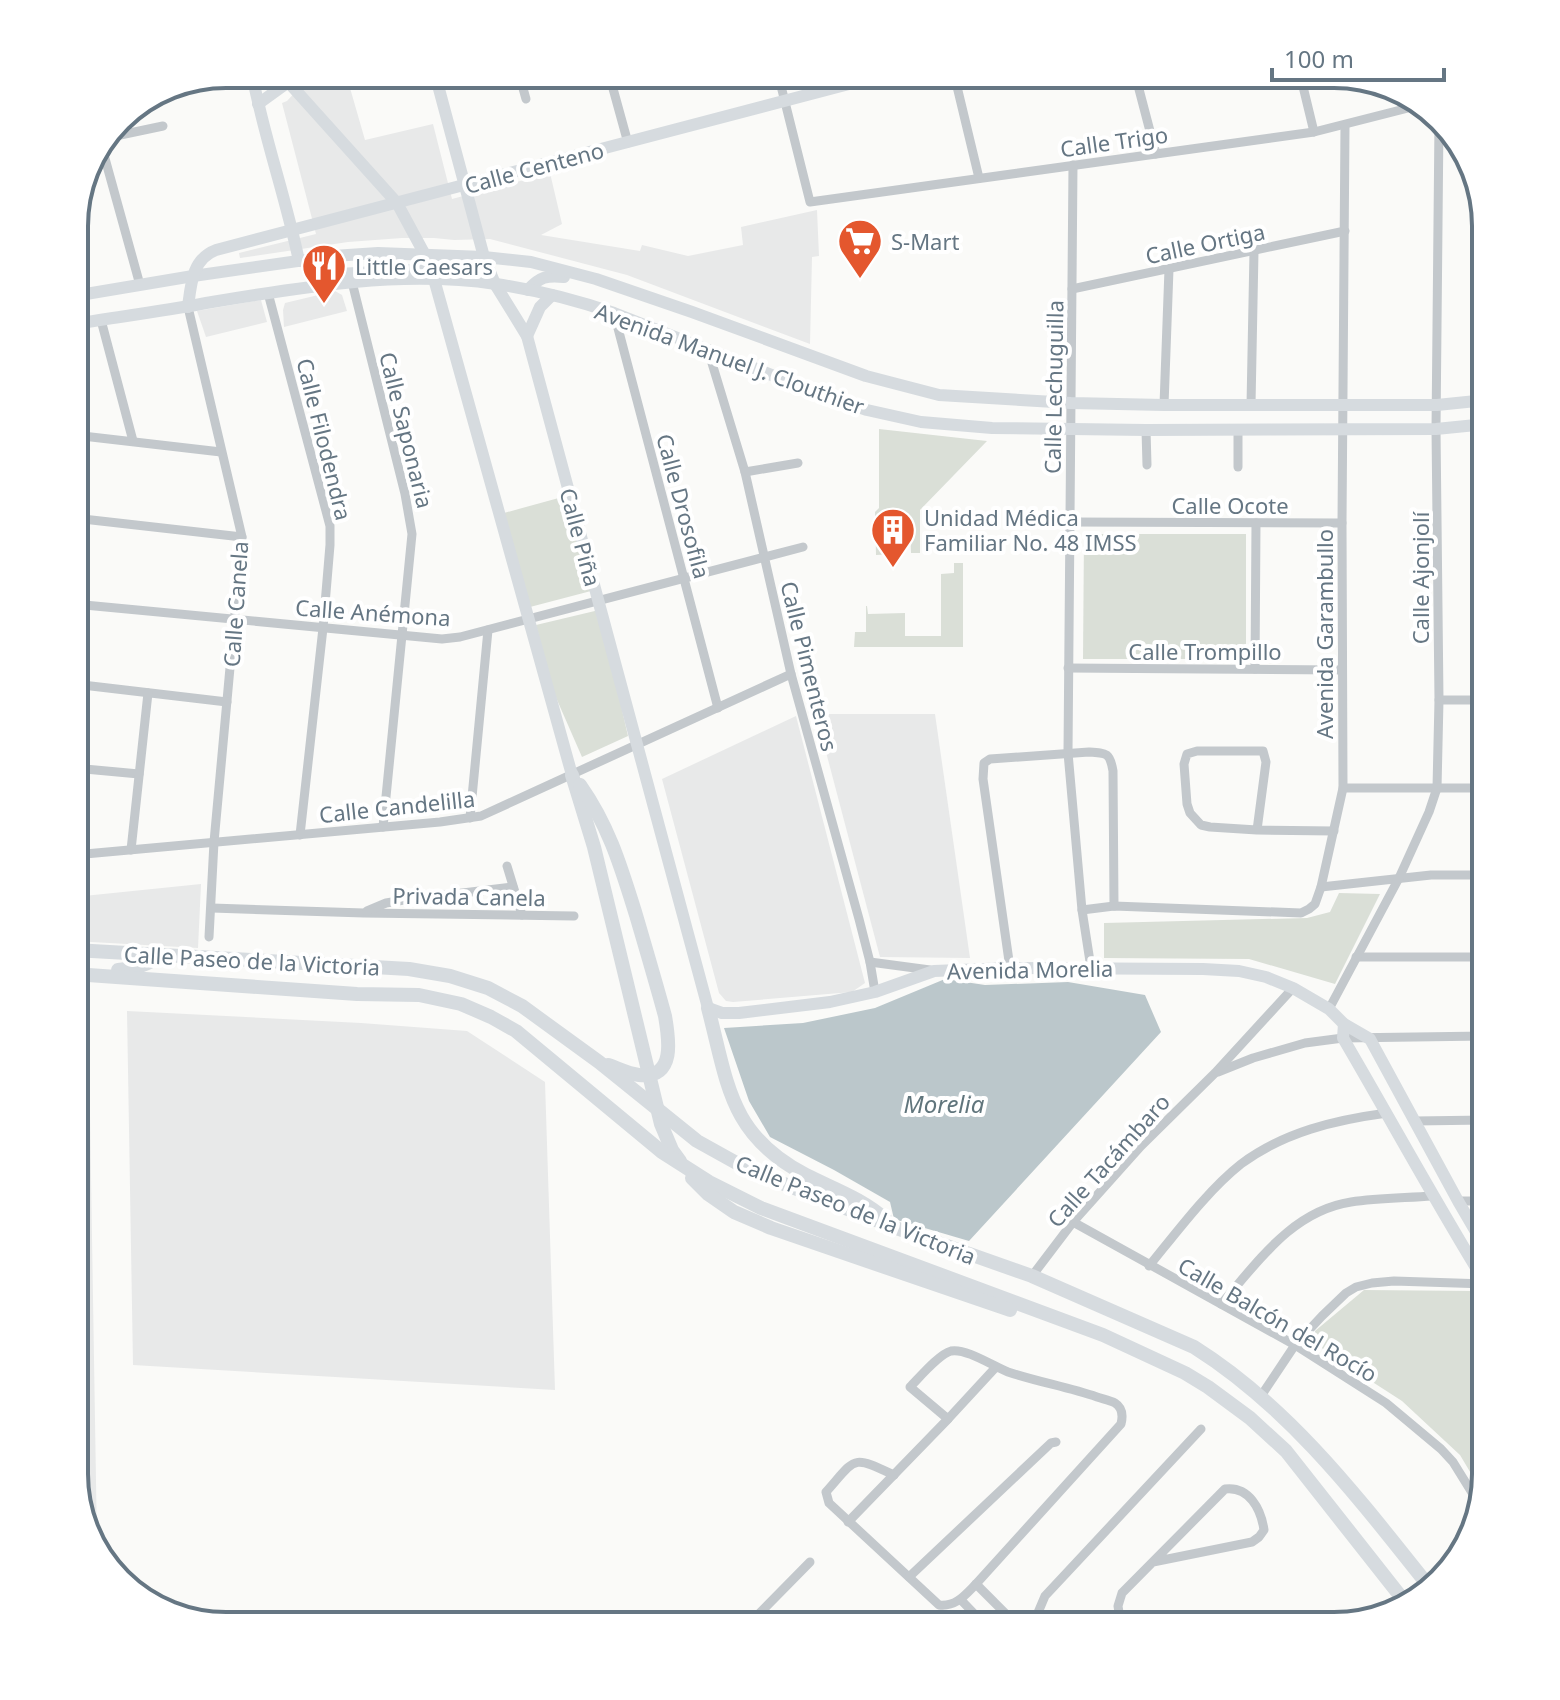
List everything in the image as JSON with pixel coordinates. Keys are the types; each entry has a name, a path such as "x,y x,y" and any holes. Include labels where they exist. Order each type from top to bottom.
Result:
{"main road":[{"path":"255,88 299,261"},
{"path":"258,104 274,88"},
{"path":"293,88 397,203 432,274 594,847 661,1124 672,1150 708,1194 734,1212 785,1233 994,1306 1103,1335"},
{"name":"Calle Piña","path":"439,88 484,257 495,284 527,336 708,1008"},
{"name":"Calle Centeno","path":"193,276 199,262 208,253 834,88"},
{"name":"Avenida Manuel J. Clouthier","path":"88,294 333,256 424,253 484,257 531,262 596,279 866,376 939,395 1164,405 1437,405 1472,401"},
{"path":"300,287 338,274 432,274 469,265 484,257"},
{"name":"Avenida Manuel J. Clouthier","path":"88,322 300,287 432,274 552,295 614,313 820,394 867,410 921,422 968,427 1146,430 1436,429 1472,425"},
{"name":"Calle Canela","path":"188,307 193,276"},
{"path":"528,290 544,277 596,279"},
{"path":"527,336 540,307 552,295"},
{"path":"572,775 596,808 611,838 653,973 669,1038 669,1055 662,1068 654,1073 639,1075 599,1062"},
{"name":"Calle Paseo de la Victoria","path":"88,951 409,969 450,976 488,988 522,1006 599,1062 697,1141 751,1171 896,1228 1032,1276 1194,1347 1217,1361 1290,1422 1423,1579"},
{"path":"88,972 141,967 160,955"},
{"name":"Avenida Morelia","path":"708,1008 722,1013 739,1013 830,1002 875,992 934,971 1010,968 1239,971 1293,988 1370,1039"},
{"name":"Calle Paseo de la Victoria","path":"88,974 357,994 419,995 461,1004 491,1017 516,1031 662,1152 709,1182 776,1214 1103,1335 1208,1387 1250,1418 1286,1451 1399,1595"},
{"path":"708,1008 733,1103 757,1140 774,1156 865,1204 896,1228"},
{"path":"1344,1024 1343,1038 1472,1261"},
{"path":"1370,1039 1472,1225"}],"street":[{"path":"523,88 526,99"},
{"path":"613,88 628,143"},
{"path":"781,88 784,101"},
{"path":"957,88 979,178"},
{"path":"1139,88 1156,154"},
{"path":"1303,88 1314,132"},
{"name":"Calle Trigo","path":"784,101 810,202 1314,132 1406,109"},
{"name":"Avenida Garambullo","path":"1321,887 1343,788 1345,125"},
{"path":"125,134 163,126"},
{"name":"Calle Ajonjolí","path":"1329,1009 1399,878 1437,788 1439,138"},
{"path":"106,160 140,285"},
{"name":"Calle Lechuguilla","path":"1073,165 1068,753 1082,910 1091,968"},
{"name":"Calle Ortiga","path":"1072,289 1345,231"},
{"path":"1251,405 1254,251"},
{"path":"1164,405 1169,269"},
{"name":"Calle Saponaria","path":"352,282 410,515 411,551 383,827"},
{"name":"Calle Filodendra","path":"268,293 330,526 323,628 300,835"},
{"name":"Calle Canela","path":"188,307 242,537 214,842 209,937"},
{"name":"Calle Drosofila","path":"614,313 718,708"},
{"path":"101,320 133,441"},
{"name":"Calle Pimenteros","path":"708,350 745,472 791,674 870,962 875,992"},
{"path":"1146,430 1147,465"},
{"path":"1238,430 1238,467"},
{"path":"88,436 221,452"},
{"path":"745,472 798,463"},
{"path":"88,520 242,537"},
{"name":"Calle Ocote","path":"1070,522 1342,523"},
{"path":"1255,669 1256,523"},
{"name":"Calle Anémona","path":"88,605 442,639 488,630 803,547"},
{"path":"470,818 488,630"},
{"name":"Calle Trompillo","path":"1068,668 1342,670"},
{"name":"Calle Candelilla","path":"88,854 470,818 497,810 791,674"},
{"path":"88,686 227,702"},
{"path":"131,850 148,693"},
{"path":"1439,700 1472,700"},
{"path":"1257,830 1266,762 1263,751 1197,751 1187,754 1184,764 1187,804 1190,813 1201,825 1257,830 1334,831"},
{"path":"1010,968 983,770 984,763 990,759 1104,752 1109,756 1113,771 1114,906"},
{"path":"88,769 139,774"},
{"path":"1343,788 1472,788"},
{"path":"507,866 522,915"},
{"path":"1082,910 1114,906 1301,913 1315,904 1321,887 1431,875 1472,875"},
{"name":"Privada Canela","path":"364,913 386,903 513,887"},
{"name":"Privada Canela","path":"212,908 574,916"},
{"path":"1356,957 1472,957"},
{"path":"870,962 934,971"},
{"name":"Calle Tacámbaro","path":"1032,1276 1073,1222 1141,1146 1215,1073 1293,988"},
{"name":"Calle Tacámbaro","path":"1215,1073 1305,1043 1343,1038 1472,1036"},
{"path":"1149,1266 1240,1165 1270,1146 1312,1128 1353,1117 1387,1113"},
{"path":"1415,1121 1472,1120"},
{"path":"1221,1304 1275,1241 1319,1211 1349,1202 1432,1196"},
{"path":"1458,1201 1472,1201"},
{"name":"Calle Balcón del Rocío","path":"1073,1222 1295,1345 1386,1403 1441,1449 1470,1490"},
{"path":"1261,1396 1295,1345 1346,1293 1363,1285 1394,1281 1472,1284"},
{"path":"894,1475 862,1460 855,1462 826,1492 826,1497 848,1522 939,1605 945,1606 961,1600 1121,1424 1123,1417 1116,1403 1024,1377 953,1350 944,1354 910,1387 948,1419"},
{"path":"848,1522 996,1367"},
{"path":"1038,1612 1045,1596 1201,1429"},
{"path":"909,1577 1051,1443 1056,1442"},
{"path":"1119,1612 1120,1597 1153,1562 1225,1489 1244,1491 1259,1511 1264,1530 1252,1542 1153,1562"},
{"path":"761,1612 810,1562"},
{"path":"976,1584 1005,1612"},
{"path":"961,1600 973,1612"}],"shaded area":[{"path":"299,88 350,88 365,140 433,124 452,199 550,173 562,224 541,235 640,251 642,245 688,256 743,245 741,227 817,210 819,256 812,257 810,344 627,275 490,239 402,238 348,242 240,258 239,253 316,234 282,103"},
{"path":"335,291 342,295 347,311 284,327 285,303"},
{"path":"261,300 267,322 206,337 197,311"},
{"path":"879,429 987,441 920,510 920,553 911,553 910,526 898,537 898,554 876,555"},
{"path":"566,496 591,591 530,607 504,513"},
{"path":"1084,534 1246,534 1246,659 1083,659"},
{"path":"954,563 963,563 963,647 854,647 855,632 866,632 866,606 868,614 905,613 905,636 941,636 941,574 954,573"},
{"path":"599,610 628,736 582,757 554,693 536,625"},
{"path":"816,714 935,714 970,958 880,957"},
{"path":"796,716 865,983 852,992 726,1001 719,993 662,779"},
{"path":"201,884 198,948 88,942 88,896"},
{"path":"1339,893 1380,894 1335,984 1249,959 1104,958 1104,923 1307,918 1330,912"},
{"path":"88,992 97,1522 88,1474"},
{"path":"127,1011 467,1031 545,1082 555,1390 133,1365"},
{"path":"1364,1290 1472,1291 1472,1475 1460,1455 1402,1401 1326,1352 1315,1341 1315,1331"}],"water":[{"name":"Morelia","path":"945,979 985,985 1068,982 1145,995 1161,1032 969,1241 894,1219 890,1202 770,1137 749,1101 724,1028 803,1023 875,1008"}],"place":[{"name":"S-Mart","path":"860,280"},
{"name":"Little Caesars","path":"324,305"},
{"name":"Unidad Médica Familiar No. 48 IMSS","path":"893,569"}]}
